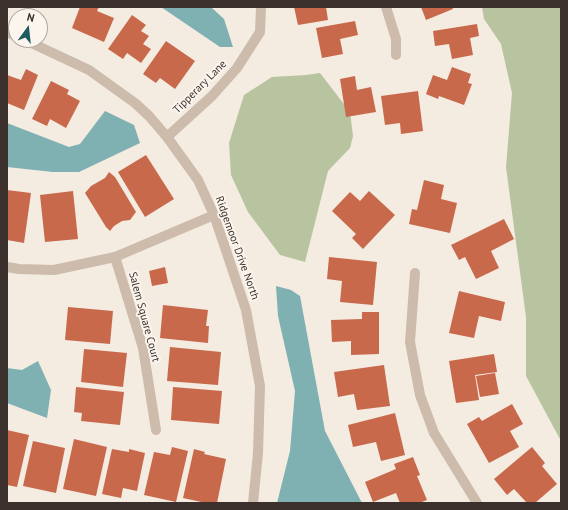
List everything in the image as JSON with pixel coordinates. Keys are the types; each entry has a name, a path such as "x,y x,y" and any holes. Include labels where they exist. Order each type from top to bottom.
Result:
{"street":[{"name":"Tipperary Lane","path":"167,137 212,96 237,68 260,32 260,7"},
{"path":"386,7 396,39 396,55"},
{"name":"Ridgemoor Drive North","path":"42,48 89,70 135,103 149,116 167,137 198,180 214,215 246,310 260,386 258,453 253,503"},
{"path":"7,267 19,269 54,270 115,257 214,215"},
{"name":"Salem Square Court","path":"115,257 143,348 156,430"},
{"path":"415,273 410,342 420,395 434,433 478,503"}],"green space":[{"path":"482,7 561,7 561,441 526,376 526,317 506,167 512,93 501,44 484,19"},
{"path":"320,73 350,112 353,136 350,148 328,171 305,262 280,255 248,212 231,175 229,143 244,95 272,77"}],"water":[{"path":"161,7 211,7 224,19 233,47 220,47"},
{"path":"105,111 134,125 140,143 79,172 53,172 7,167 7,123 69,147 80,144"},
{"path":"276,286 291,290 300,296 325,431 362,503 277,503 290,451 295,391 278,316"},
{"path":"38,361 51,390 47,418 7,403 7,368 22,370"}],"building":[{"path":"80,7 99,7 97,11 114,18 104,42 72,28"},
{"path":"294,7 326,7 328,20 298,25"},
{"path":"421,7 452,7 453,9 426,20"},
{"path":"132,15 146,25 141,31 149,36 143,44 151,49 141,63 127,53 123,59 108,49"},
{"path":"355,21 358,35 340,39 343,54 322,58 316,28"},
{"path":"477,24 479,36 470,38 473,55 452,59 449,44 435,46 433,31"},
{"path":"166,41 195,61 175,89 160,78 156,83 143,74"},
{"path":"452,67 471,74 468,83 472,84 464,105 439,96 438,99 426,94 433,75 447,80"},
{"path":"26,69 38,75 24,110 7,103 7,75 21,80"},
{"path":"355,76 357,90 371,87 376,112 346,117 340,79"},
{"path":"51,81 69,90 67,94 80,101 66,128 50,119 47,126 32,119"},
{"path":"418,91 423,131 401,134 400,123 385,125 381,96"},
{"path":"146,155 174,199 145,217 118,172"},
{"path":"109,172 115,177 136,212 130,220 122,221 114,226 110,231 85,193 91,186 105,178"},
{"path":"424,180 444,185 441,199 457,203 450,233 409,224 412,209 417,210"},
{"path":"7,190 31,193 24,243 7,240"},
{"path":"73,191 78,239 45,242 40,195"},
{"path":"369,191 395,215 363,249 352,238 356,234 332,211 350,192 360,201"},
{"path":"504,219 514,239 491,251 499,268 476,279 465,257 459,260 451,245"},
{"path":"329,257 377,262 373,305 340,302 342,281 327,279"},
{"path":"165,267 168,283 152,286 149,271"},
{"path":"459,291 505,302 501,321 479,316 474,338 449,333"},
{"path":"163,305 208,310 206,326 209,326 208,343 160,338"},
{"path":"68,307 113,311 110,344 65,340"},
{"path":"362,312 379,312 379,354 351,355 351,341 332,342 331,320 362,319"},
{"path":"170,347 221,352 218,385 167,381"},
{"path":"84,349 127,353 123,387 81,382"},
{"path":"494,354 497,372 475,375 479,400 456,403 449,361"},
{"path":"384,365 390,406 357,410 354,394 338,397 334,372"},
{"path":"495,373 499,394 480,397 476,376"},
{"path":"76,387 124,392 120,425 81,421 82,413 74,412"},
{"path":"173,387 222,391 219,424 171,420"},
{"path":"512,404 523,424 510,431 519,447 489,463 467,424 479,417 482,421"},
{"path":"395,413 405,455 381,461 376,442 353,447 348,425"},
{"path":"7,430 29,435 17,487 7,485"},
{"path":"74,439 107,447 96,496 63,489"},
{"path":"33,441 65,448 56,493 23,486"},
{"path":"172,447 188,451 176,502 144,495 154,452 170,455"},
{"path":"532,447 545,463 542,466 557,484 535,503 527,503 514,489 507,495 494,479"},
{"path":"112,449 129,452 129,449 145,453 137,491 123,488 121,498 102,494"},
{"path":"194,449 205,452 204,454 226,459 217,503 206,503 183,498"},
{"path":"413,457 420,475 417,476 427,500 419,503 400,503 396,493 373,502 365,482 396,469 394,464"}]}
